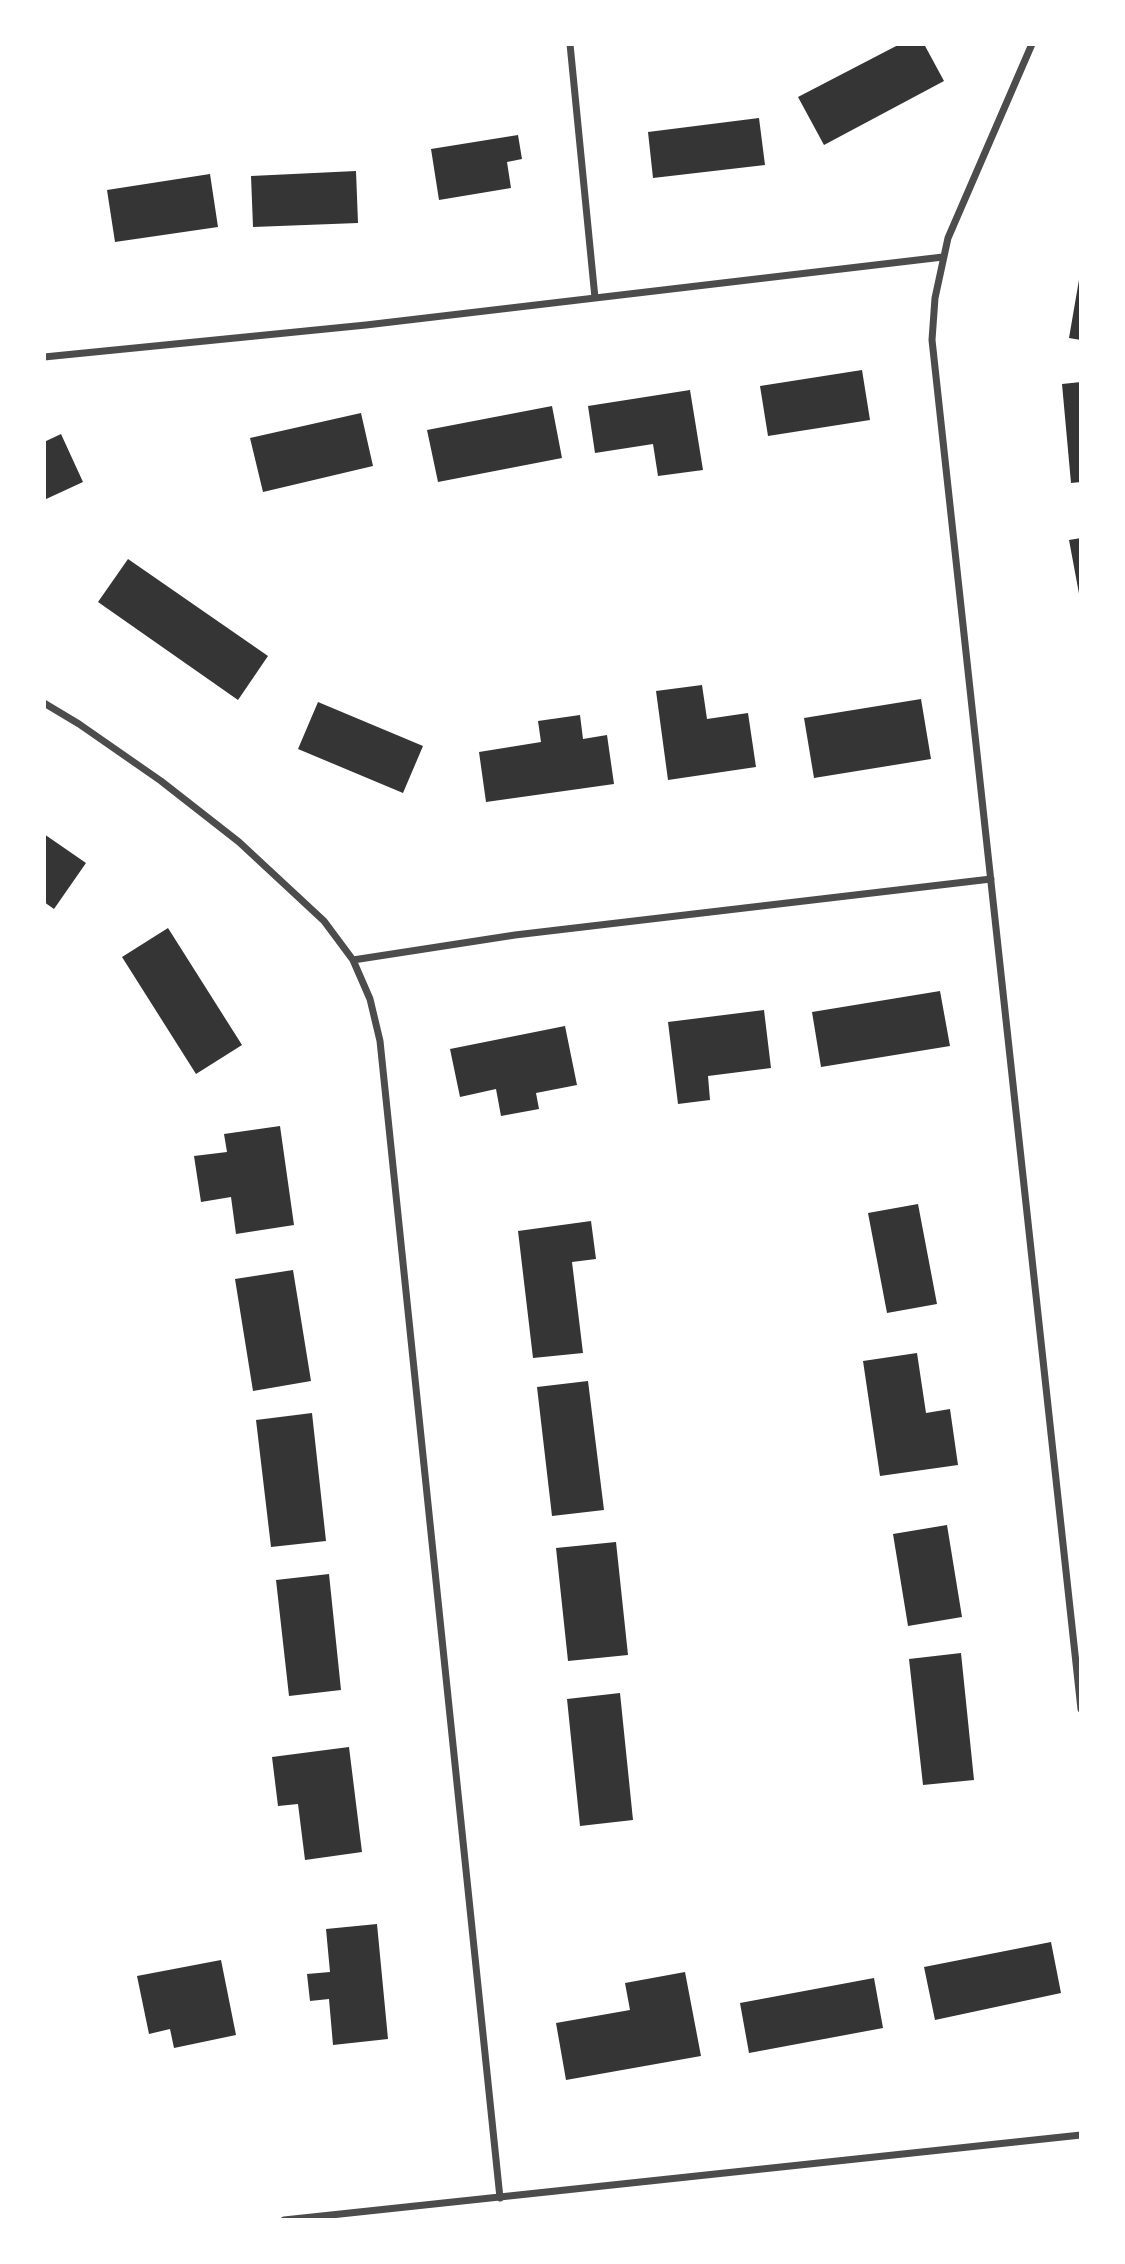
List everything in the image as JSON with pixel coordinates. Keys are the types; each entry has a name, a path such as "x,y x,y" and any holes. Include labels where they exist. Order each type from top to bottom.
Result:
{"street":[{"path":"570,44 595,298"},
{"path":"1032,44 948,238 935,298 932,340 1081,1709"},
{"path":"44,356 366,325 943,257"},
{"path":"44,703 161,781 239,842 324,921 353,960 370,999 380,1041 500,2198"},
{"path":"353,960 515,935 991,879"},
{"path":"284,2220 1081,2135"}],"building":[{"path":"900,44 924,44 944,81 824,145 798,97"},
{"path":"759,118 765,165 653,178 648,132"},
{"path":"518,135 522,159 507,162 511,188 439,200 431,149"},
{"path":"356,171 358,223 253,227 251,176"},
{"path":"210,174 218,227 115,242 107,190"},
{"path":"1081,274 1081,340 1069,338"},
{"path":"862,370 870,420 768,436 760,386"},
{"path":"1081,382 1081,482 1071,483 1062,384"},
{"path":"690,390 703,470 658,476 653,444 595,453 588,406"},
{"path":"552,406 562,458 438,482 427,430"},
{"path":"361,413 373,466 263,492 250,438"},
{"path":"61,434 83,482 44,500 44,442"},
{"path":"1081,538 1081,599 1080,599 1069,540"},
{"path":"128,559 268,656 238,700 98,602"},
{"path":"702,685 707,719 748,713 756,767 668,780 656,691"},
{"path":"921,699 931,759 814,778 804,718"},
{"path":"318,702 423,746 403,793 298,749"},
{"path":"580,715 583,739 607,735 614,784 486,802 479,752 541,742 538,721"},
{"path":"44,834 86,863 54,909 44,902"},
{"path":"168,928 242,1045 196,1074 122,957"},
{"path":"940,991 950,1046 821,1067 812,1012"},
{"path":"764,1010 771,1068 708,1076 710,1100 678,1104 668,1022"},
{"path":"565,1026 577,1085 536,1093 539,1109 501,1116 496,1089 460,1097 450,1049"},
{"path":"280,1126 294,1225 236,1234 231,1197 201,1202 194,1156 227,1152 224,1134"},
{"path":"918,1204 937,1304 887,1313 868,1213"},
{"path":"591,1221 596,1259 572,1262 583,1353 533,1358 518,1231"},
{"path":"293,1270 311,1381 253,1391 235,1279"},
{"path":"917,1353 926,1413 950,1409 958,1465 880,1476 863,1361"},
{"path":"588,1381 604,1510 552,1516 537,1387"},
{"path":"312,1413 326,1541 271,1547 256,1420"},
{"path":"947,1525 962,1617 908,1626 893,1534"},
{"path":"616,1542 628,1655 568,1661 556,1548"},
{"path":"329,1574 341,1690 289,1696 276,1580"},
{"path":"961,1653 974,1780 923,1785 909,1659"},
{"path":"620,1693 633,1820 580,1826 567,1699"},
{"path":"349,1747 362,1852 305,1860 298,1804 278,1806 272,1757"},
{"path":"377,1924 388,2039 333,2045 329,1999 310,2001 307,1974 330,1972 326,1929"},
{"path":"1051,1942 1061,1993 935,2020 924,1967"},
{"path":"221,1960 236,2035 174,2048 170,2029 149,2034 137,1976"},
{"path":"685,1972 701,2056 566,2080 556,2023 630,2010 625,1983"},
{"path":"874,1978 883,2028 749,2053 740,2003"}]}
